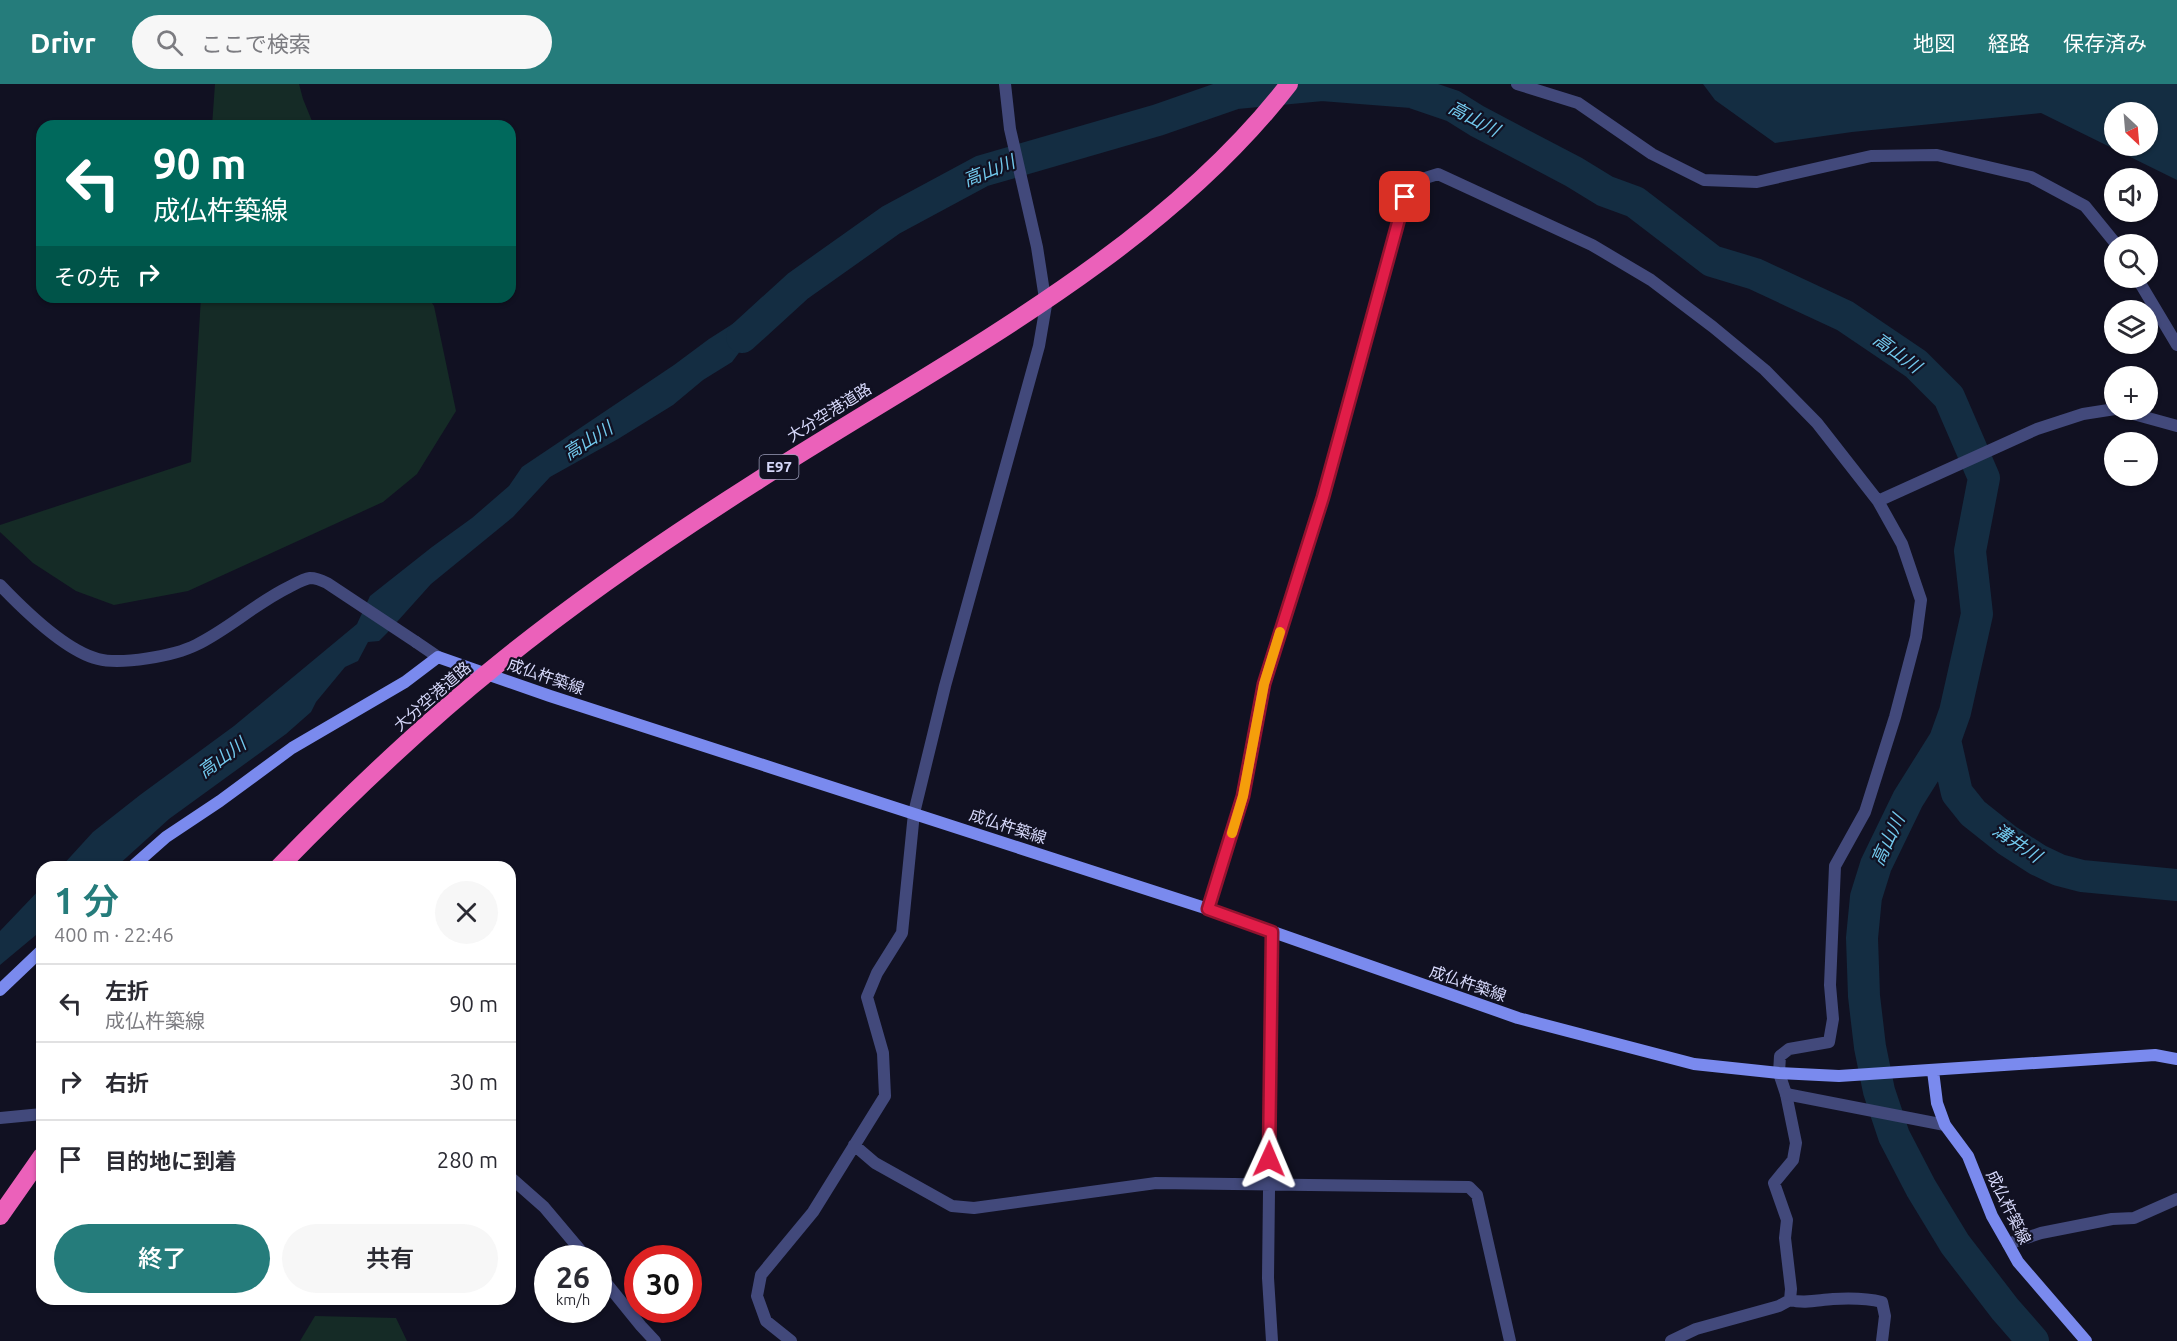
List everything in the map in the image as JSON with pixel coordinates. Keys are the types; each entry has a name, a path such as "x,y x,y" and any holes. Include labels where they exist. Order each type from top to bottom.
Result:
{"highway":[{"name":"大分空港道路","path":"285,861 332,813 414,737 495,667 565,612 753,483 1023,316 1085,272 1159,216 1217,164 1289,84"},
{"path":"0,1216 36,1165"}],"main road":[{"name":"成仏杵築線","path":"438,657 1208,909 1518,1018 1694,1064 1779,1073 1839,1076 2155,1055 2177,1059"},
{"path":"139,861 166,837 292,748 405,682 438,657"},
{"path":"0,990 36,956"},
{"name":"成仏杵築線","path":"1933,1071 1938,1103 1945,1125 1968,1156 1992,1216 2018,1262 2086,1341"}],"street":[{"path":"774,1341 757,1296 761,1275 813,1212 885,1096 883,1053 867,998 877,973 902,933 914,813 948,675 1039,346 1046,305 1037,247 1010,129 1005,84"},
{"path":"1517,84 1578,103 1652,154 1704,180 1757,182 1871,156 1937,155 2031,177 2085,206 2108,234"},
{"path":"1208,909 1243,796 1264,684 1323,497 1405,197 1419,180 1438,174 1592,244 1651,280 1765,370 1817,423 1878,501 1902,544 1916,584 1921,600 1916,637 1895,717 1864,812 1835,866 1830,985 1833,1019 1829,1042 1789,1049 1780,1056 1779,1073 1786,1094 1796,1143 1794,1160 1774,1183 1787,1220 1785,1238 1791,1289 1790,1300"},
{"path":"2144,288 2177,345"},
{"path":"1878,501 2037,429 2084,414 2104,411"},
{"path":"2156,420 2177,426"},
{"path":"0,585 25,611 72,646 97,659 122,661 159,656 195,646 230,625 270,596 307,578 318,579 438,657"},
{"path":"1272,932 1268,1278 1272,1341"},
{"path":"1786,1094 1945,1125"},
{"path":"0,1118 36,1115"},
{"path":"854,1144 875,1163 952,1206 974,1208 1156,1183 1469,1186 1477,1195 1510,1341"},
{"path":"516,1182 544,1207 575,1245"},
{"path":"2008,1244 2041,1233 2112,1219 2134,1218 2177,1199"},
{"path":"612,1290 655,1341"},
{"path":"1671,1341 1696,1329 1779,1306 1790,1300 1802,1303 1835,1299 1867,1299 1882,1302 1885,1316 1882,1341"},
{"path":"766,1321 791,1341"}],"green space":[{"path":"215,84 299,84 312,120 212,120"},
{"path":"201,303 432,303 434,306 456,411 417,474 383,502 188,591 114,605 76,591 33,563 0,532 0,525 191,462"},
{"path":"315,1316 396,1318 407,1341 300,1341"}],"water":[{"path":"1703,84 2177,84 2177,180 2158,171 2158,168 2153,168 2128,156 2158,156 2158,102 2104,102 2104,144 2041,113 1852,132 1775,143 1715,100"},
{"path":"788,293 767,315 732,362 703,380 673,405 550,477 513,517 431,584 379,641 368,642 358,661 345,667 316,702 311,712 286,734 169,819 123,861 66,861 93,832 234,726 357,624 370,596 472,518 509,486 522,467 753,311"},
{"path":"36,893 36,935 0,965 0,931"}],"waterway":[{"name":"高山川","path":"742,337 798,286 891,220 982,171 1158,120 1236,93 1322,85 1412,92 1453,106 1605,191 1635,202 1712,261 1755,274 1845,316 1916,364 1949,397 1984,478 1970,551 1977,614 1955,712 1945,740 1908,799 1876,865 1866,897 1862,938 1864,996 1870,1047 1879,1091 1894,1136 1921,1188 1955,1244 2033,1341"},
{"name":"溝井川","path":"1945,740 1957,793 1973,813 2007,840 2038,860 2059,870 2082,876 2177,885"}],"slow traffic":[{"path":"1232,833 1243,796 1264,684 1280,632"}],"route":[{"path":"1269,1159 1272,932 1208,909 1243,796 1264,684 1323,497 1405,197"}]}
